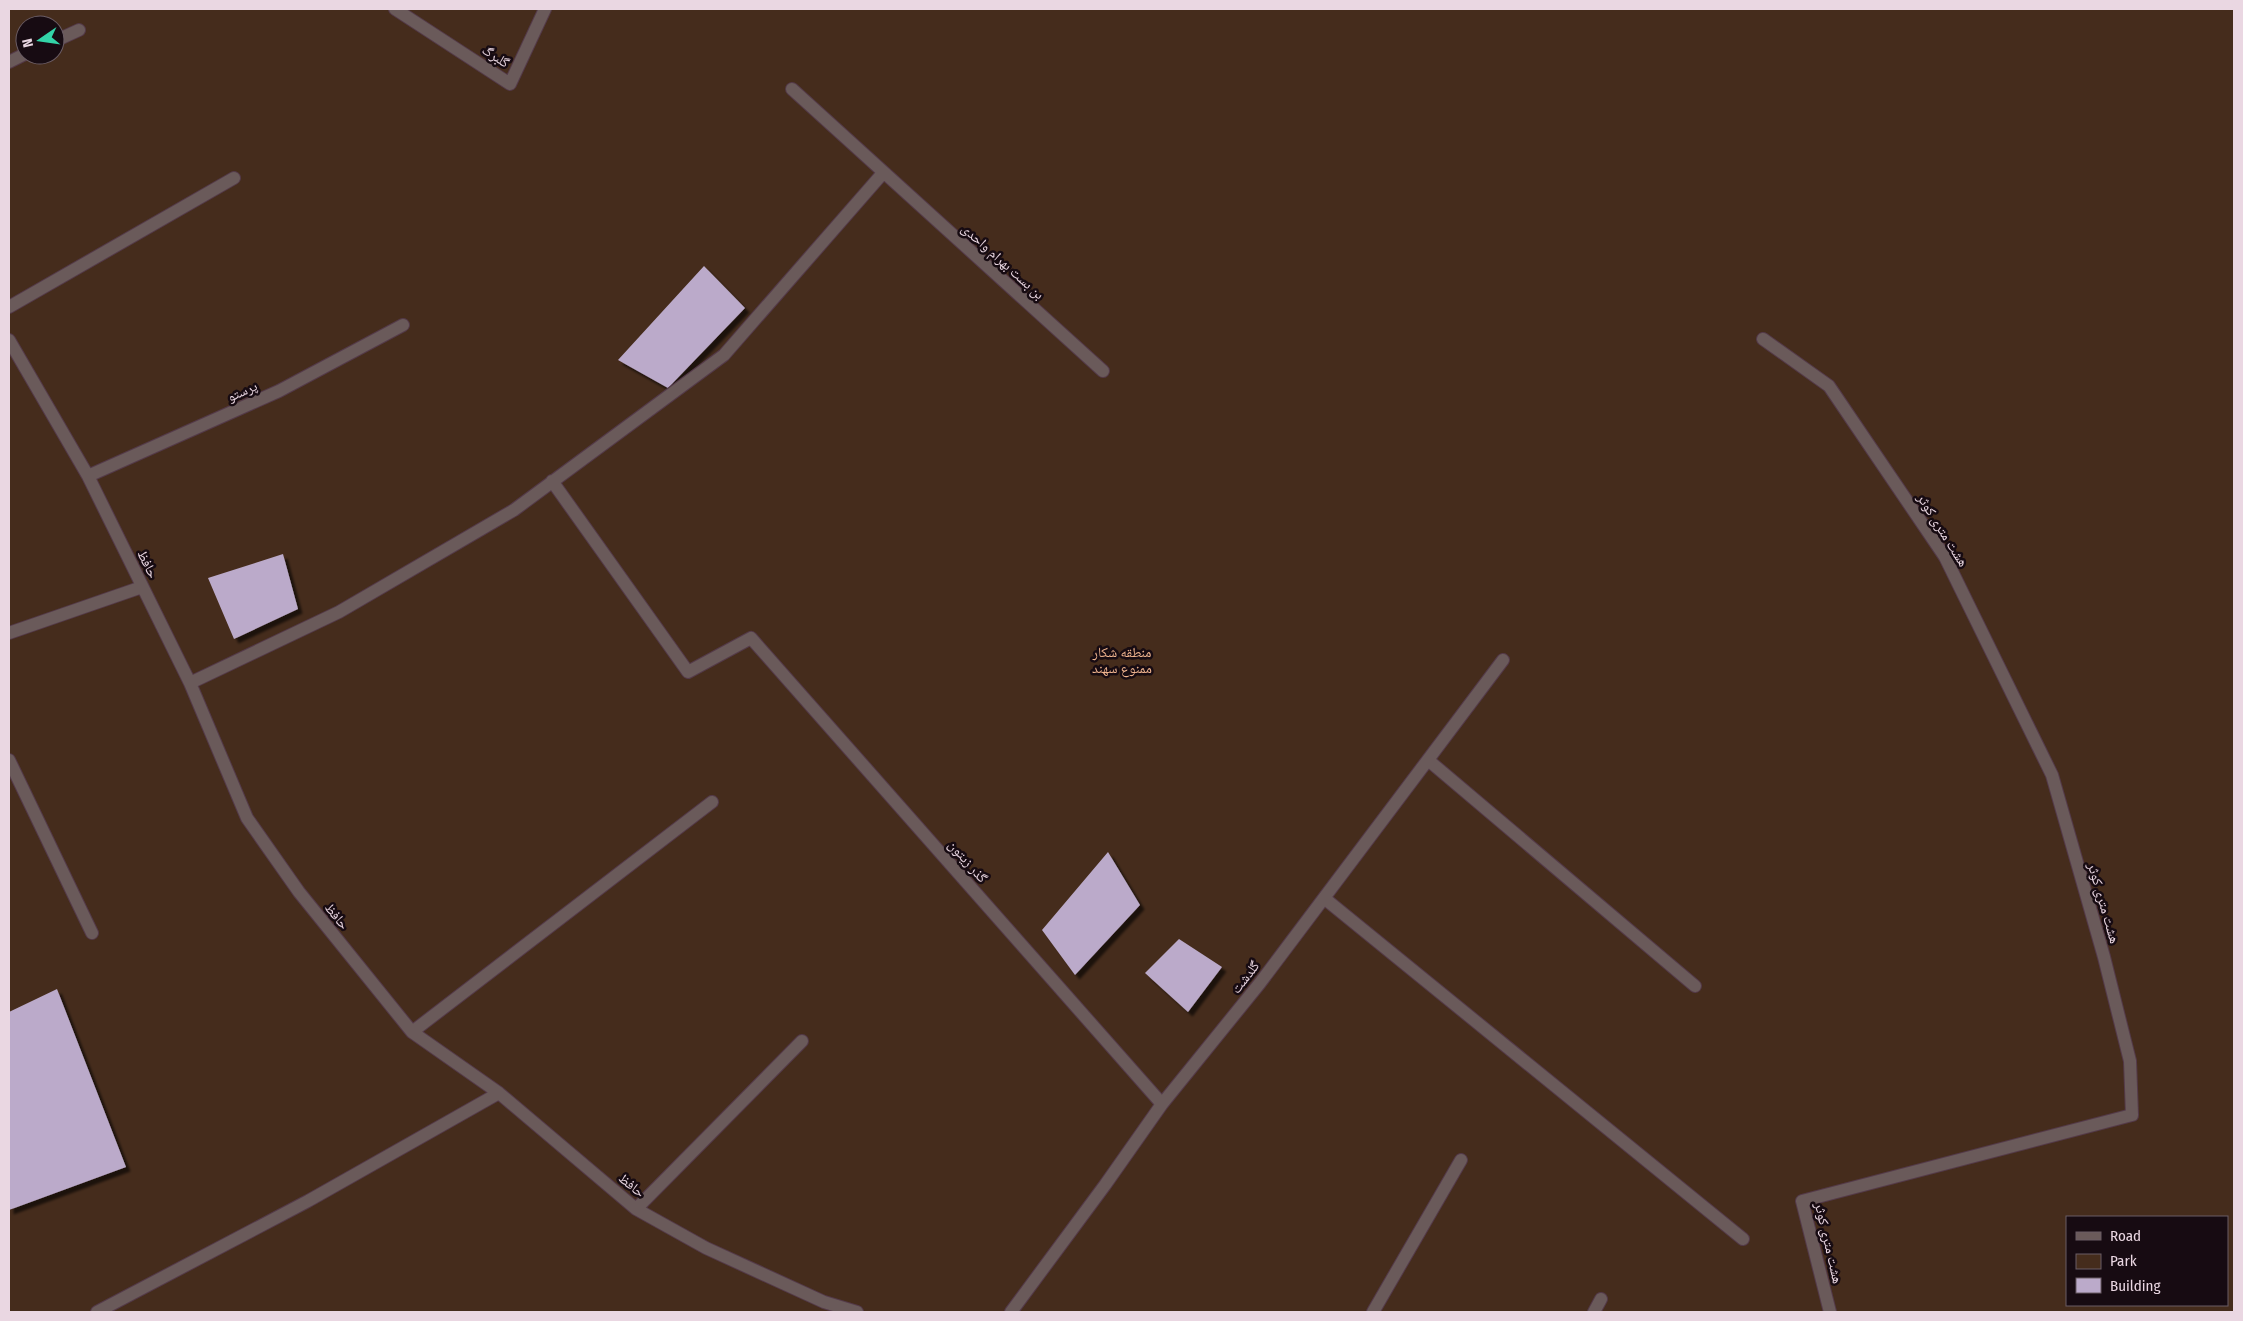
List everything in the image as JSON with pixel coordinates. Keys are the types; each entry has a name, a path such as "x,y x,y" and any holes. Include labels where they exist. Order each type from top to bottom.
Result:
{"street":[{"name":"گلبرگ","path":"395,9 510,84 545,9"},
{"path":"65,36 79,30"},
{"name":"بن بست بهرام واحدی","path":"792,89 883,174 1104,371"},
{"path":"190,683 339,612 514,510 724,355 883,174"},
{"path":"9,308 234,178"},
{"name":"پرستو","path":"88,476 279,391 403,325"},
{"name":"هشت متری کوثر","path":"1763,339 1829,386 1945,557 2052,775 2104,957 2130,1061 2132,1115 1802,1201 1830,1312"},
{"name":"حافظ","path":"9,340 88,476 190,683 247,818 299,892 412,1032 499,1093 636,1209 706,1248 825,1307 857,1312"},
{"name":"گذر زیتون","path":"552,481 688,672 751,638 1162,1104"},
{"path":"9,633 142,587"},
{"name":"گلدشت","path":"1010,1312 1105,1185 1162,1104 1260,983 1504,660"},
{"path":"9,760 92,933"},
{"path":"1428,760 1695,986"},
{"path":"412,1032 712,802"},
{"path":"1324,898 1743,1239"},
{"path":"636,1209 802,1041"},
{"path":"97,1312 308,1201 499,1093"},
{"path":"1373,1312 1461,1160"},
{"path":"1594,1312 1601,1299"}],"green space":[{"name":"منطقه شکار ممنوع سهند","path":"9,9 2234,9 2234,1312 9,1312"}],"building":[{"path":"704,266 745,308 668,388 618,360"},
{"path":"283,554 298,609 234,639 208,578"},
{"path":"1108,852 1140,905 1075,975 1042,930"},
{"path":"1179,939 1222,967 1188,1012 1145,973"},
{"path":"57,989 126,1167 9,1210 9,1012"}]}
